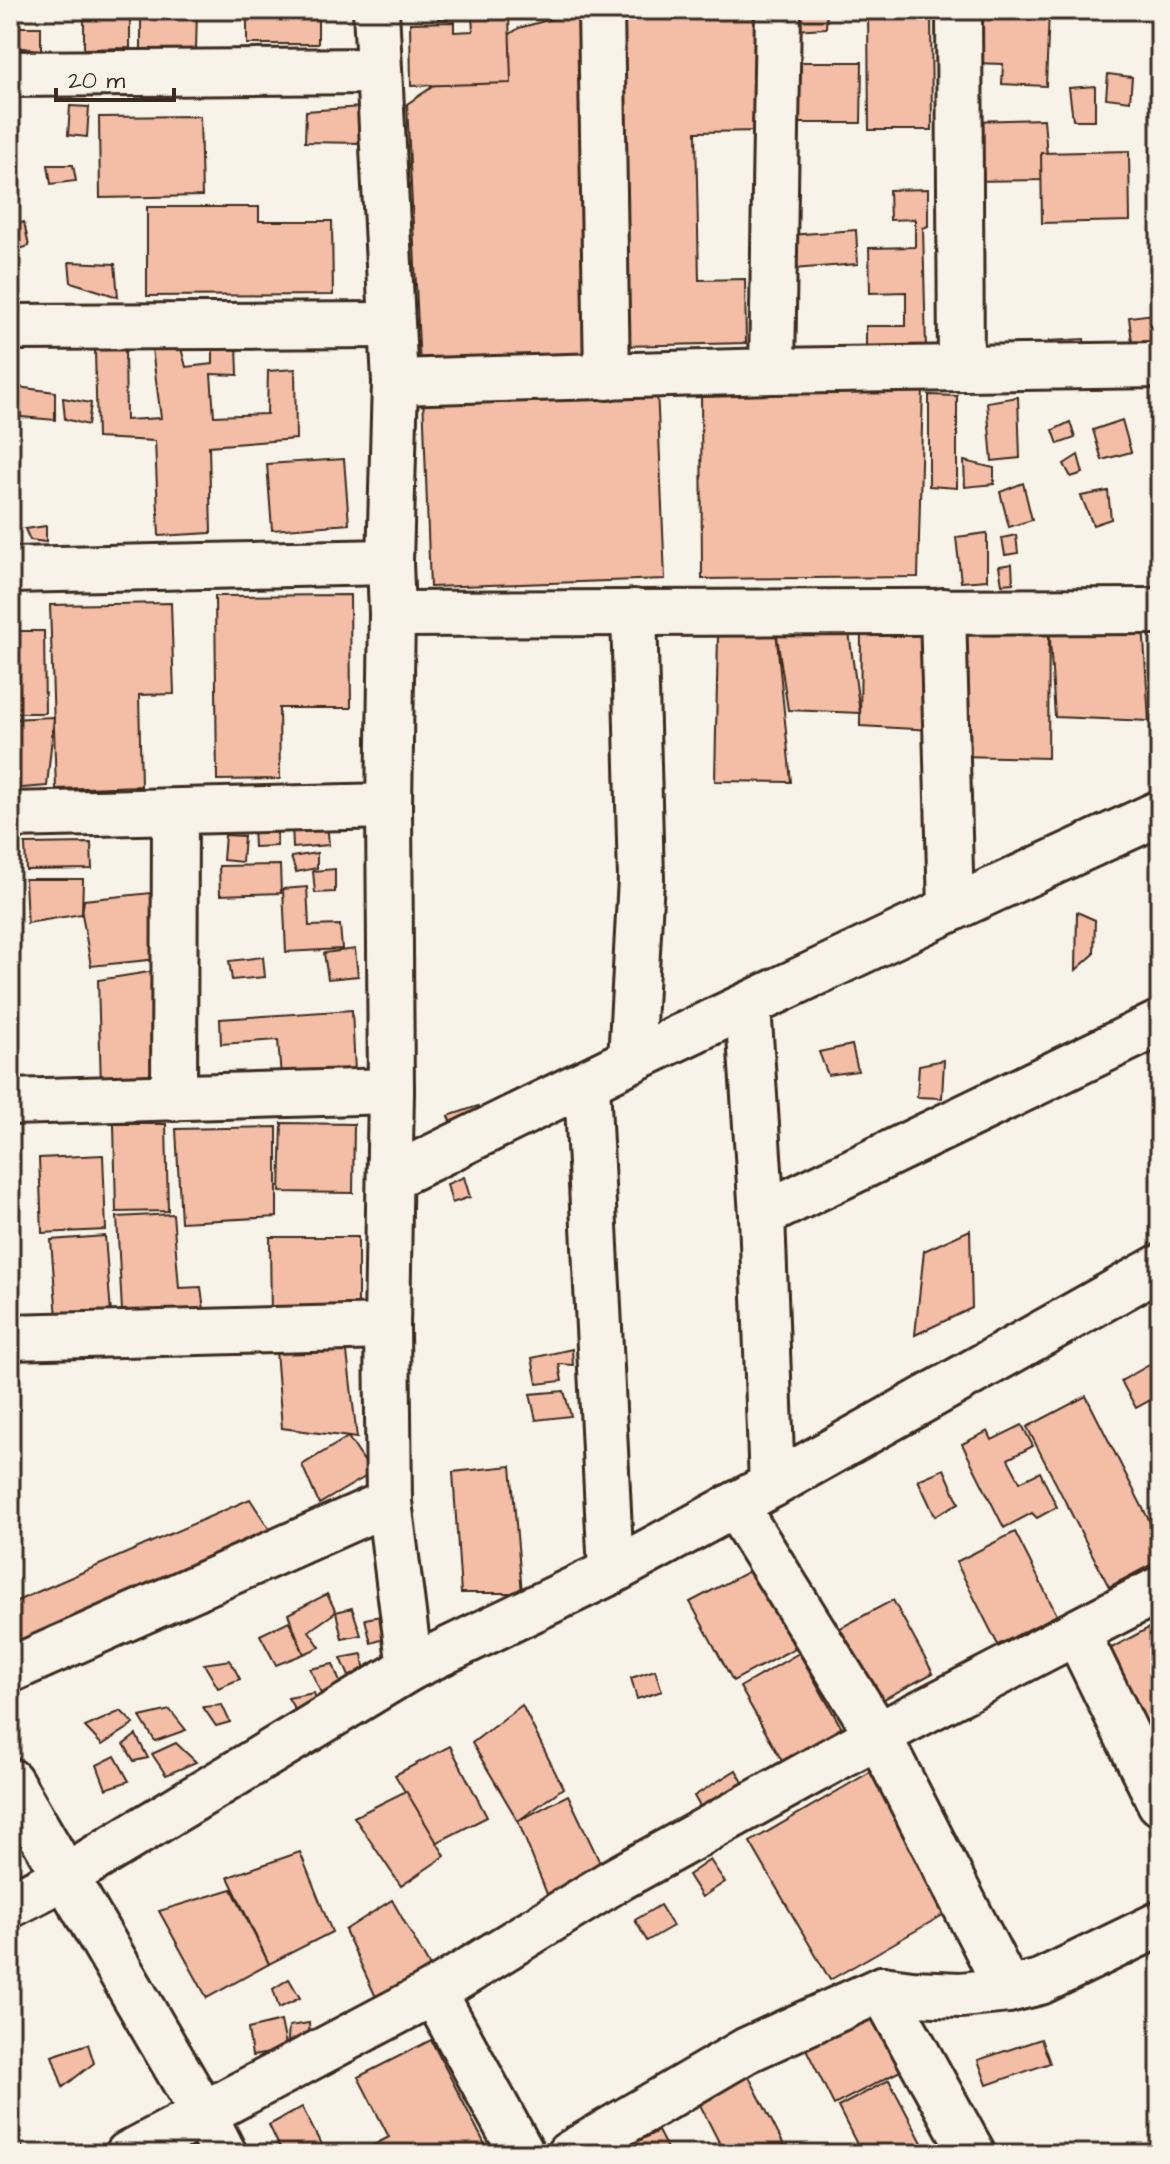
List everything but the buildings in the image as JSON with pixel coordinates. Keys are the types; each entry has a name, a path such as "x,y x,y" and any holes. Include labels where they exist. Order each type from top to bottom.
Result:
{"street":[{"path":"376,10 395,382 390,562 389,1502 410,1668"},
{"path":"601,10 607,377"},
{"path":"772,371 778,10"},
{"path":"959,10 961,368"},
{"path":"10,74 379,71"},
{"path":"10,327 392,325"},
{"path":"395,382 772,371 1160,365"},
{"path":"10,570 390,562"},
{"path":"943,611 951,909"},
{"path":"392,614 1160,611"},
{"path":"631,1060 641,879 634,612"},
{"path":"10,815 389,806"},
{"path":"174,1098 175,812"},
{"path":"390,1178 631,1060 1160,813"},
{"path":"748,1006 762,1215 753,1495 1008,1990"},
{"path":"762,1215 1160,1023"},
{"path":"587,1083 611,1572"},
{"path":"10,1102 391,1091"},
{"path":"10,1905 66,1876 410,1668 611,1572 1160,1267"},
{"path":"10,1337 387,1327"},
{"path":"10,1670 389,1502"},
{"path":"128,2154 434,1992 614,1881 878,1735 1160,1589"},
{"path":"1077,1633 1159,1796"},
{"path":"10,1781 224,2154"},
{"path":"569,2154 747,2050 882,1989 961,1995 1008,1990 1040,1982 1160,1924"},
{"path":"882,1989 973,2154"},
{"path":"434,1992 522,2154"}]}
